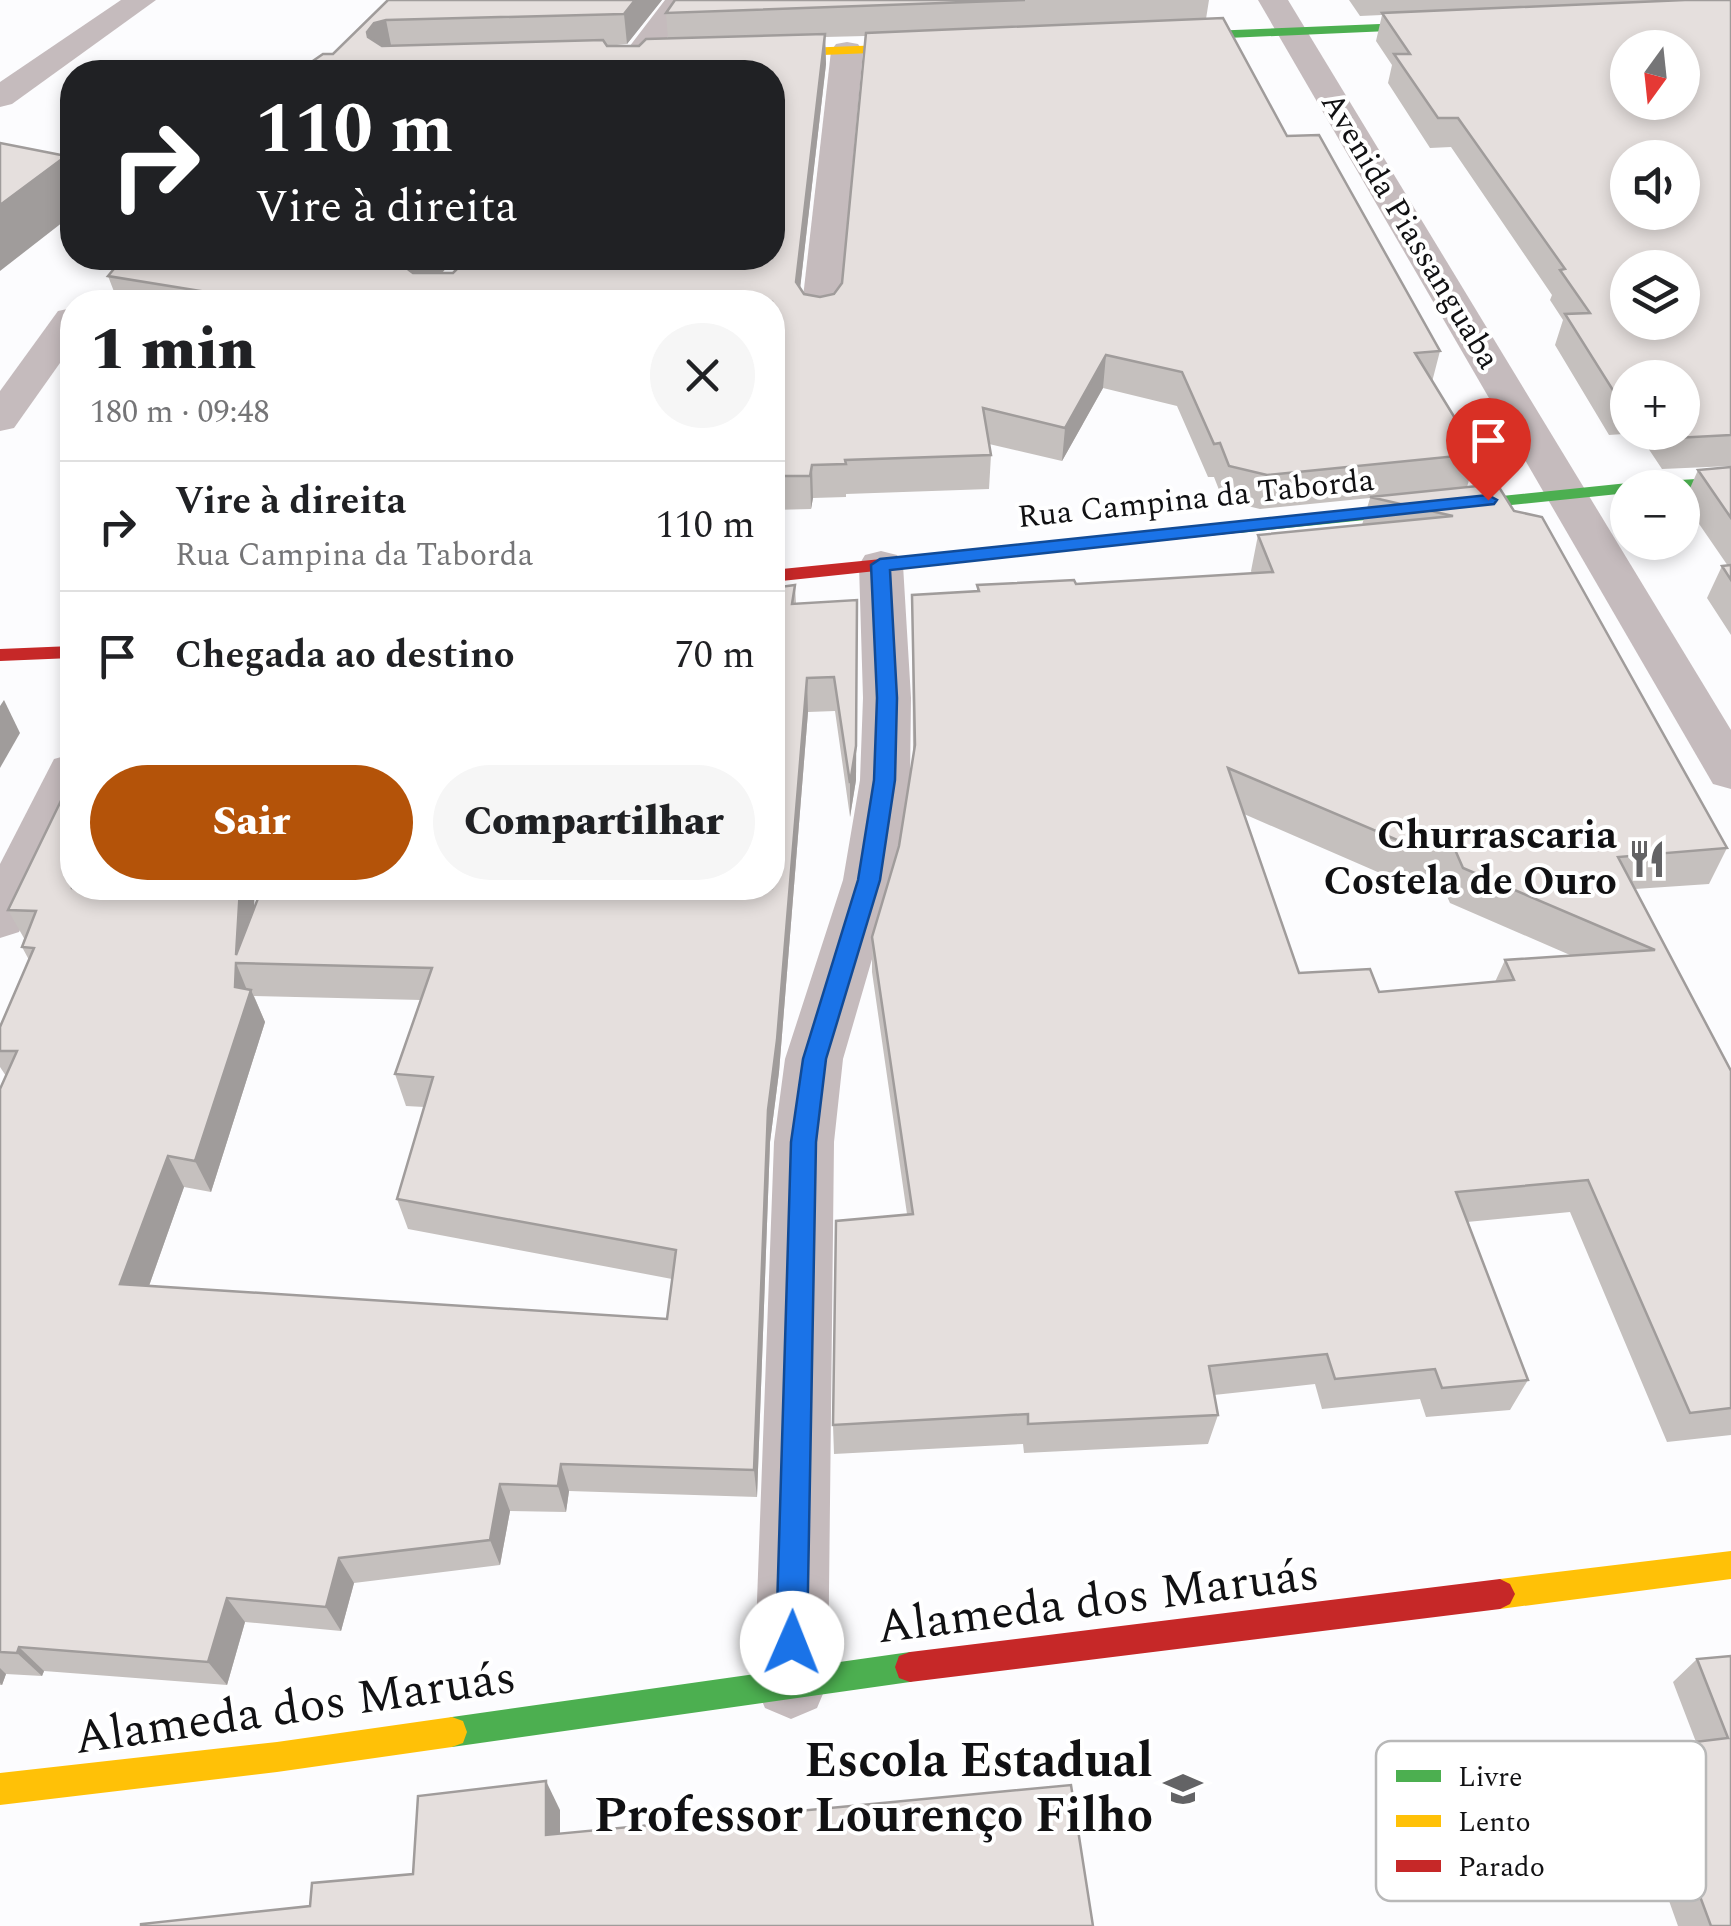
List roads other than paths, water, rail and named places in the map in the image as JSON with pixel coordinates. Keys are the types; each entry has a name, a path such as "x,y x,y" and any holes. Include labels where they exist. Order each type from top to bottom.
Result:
{"street":[{"path":"0,97 140,0"},
{"path":"624,60 680,0"},
{"name":"Avenida Piassanguaba","path":"1274,0 1731,772"},
{"path":"1137,38 1472,24"},
{"path":"733,54 963,46"},
{"path":"820,315 846,51"},
{"path":"645,60 676,56"},
{"path":"0,419 60,336"},
{"path":"1700,484 1731,482"},
{"name":"Rua Campina da Taborda","path":"785,575 1610,489"},
{"path":"791,1682 804,1142 814,1059 869,880 885,780 887,698 880,565"},
{"path":"0,656 60,653"},
{"path":"0,918 60,796"},
{"name":"Alameda dos Maruás","path":"0,1789 277,1757 791,1682 1731,1565"}],"place":[{"name":"Churrascaria Costela de Ouro","path":"1647,859"},
{"name":"Escola Estadual Professor Lourenço Filho","path":"1183,1789"}]}
